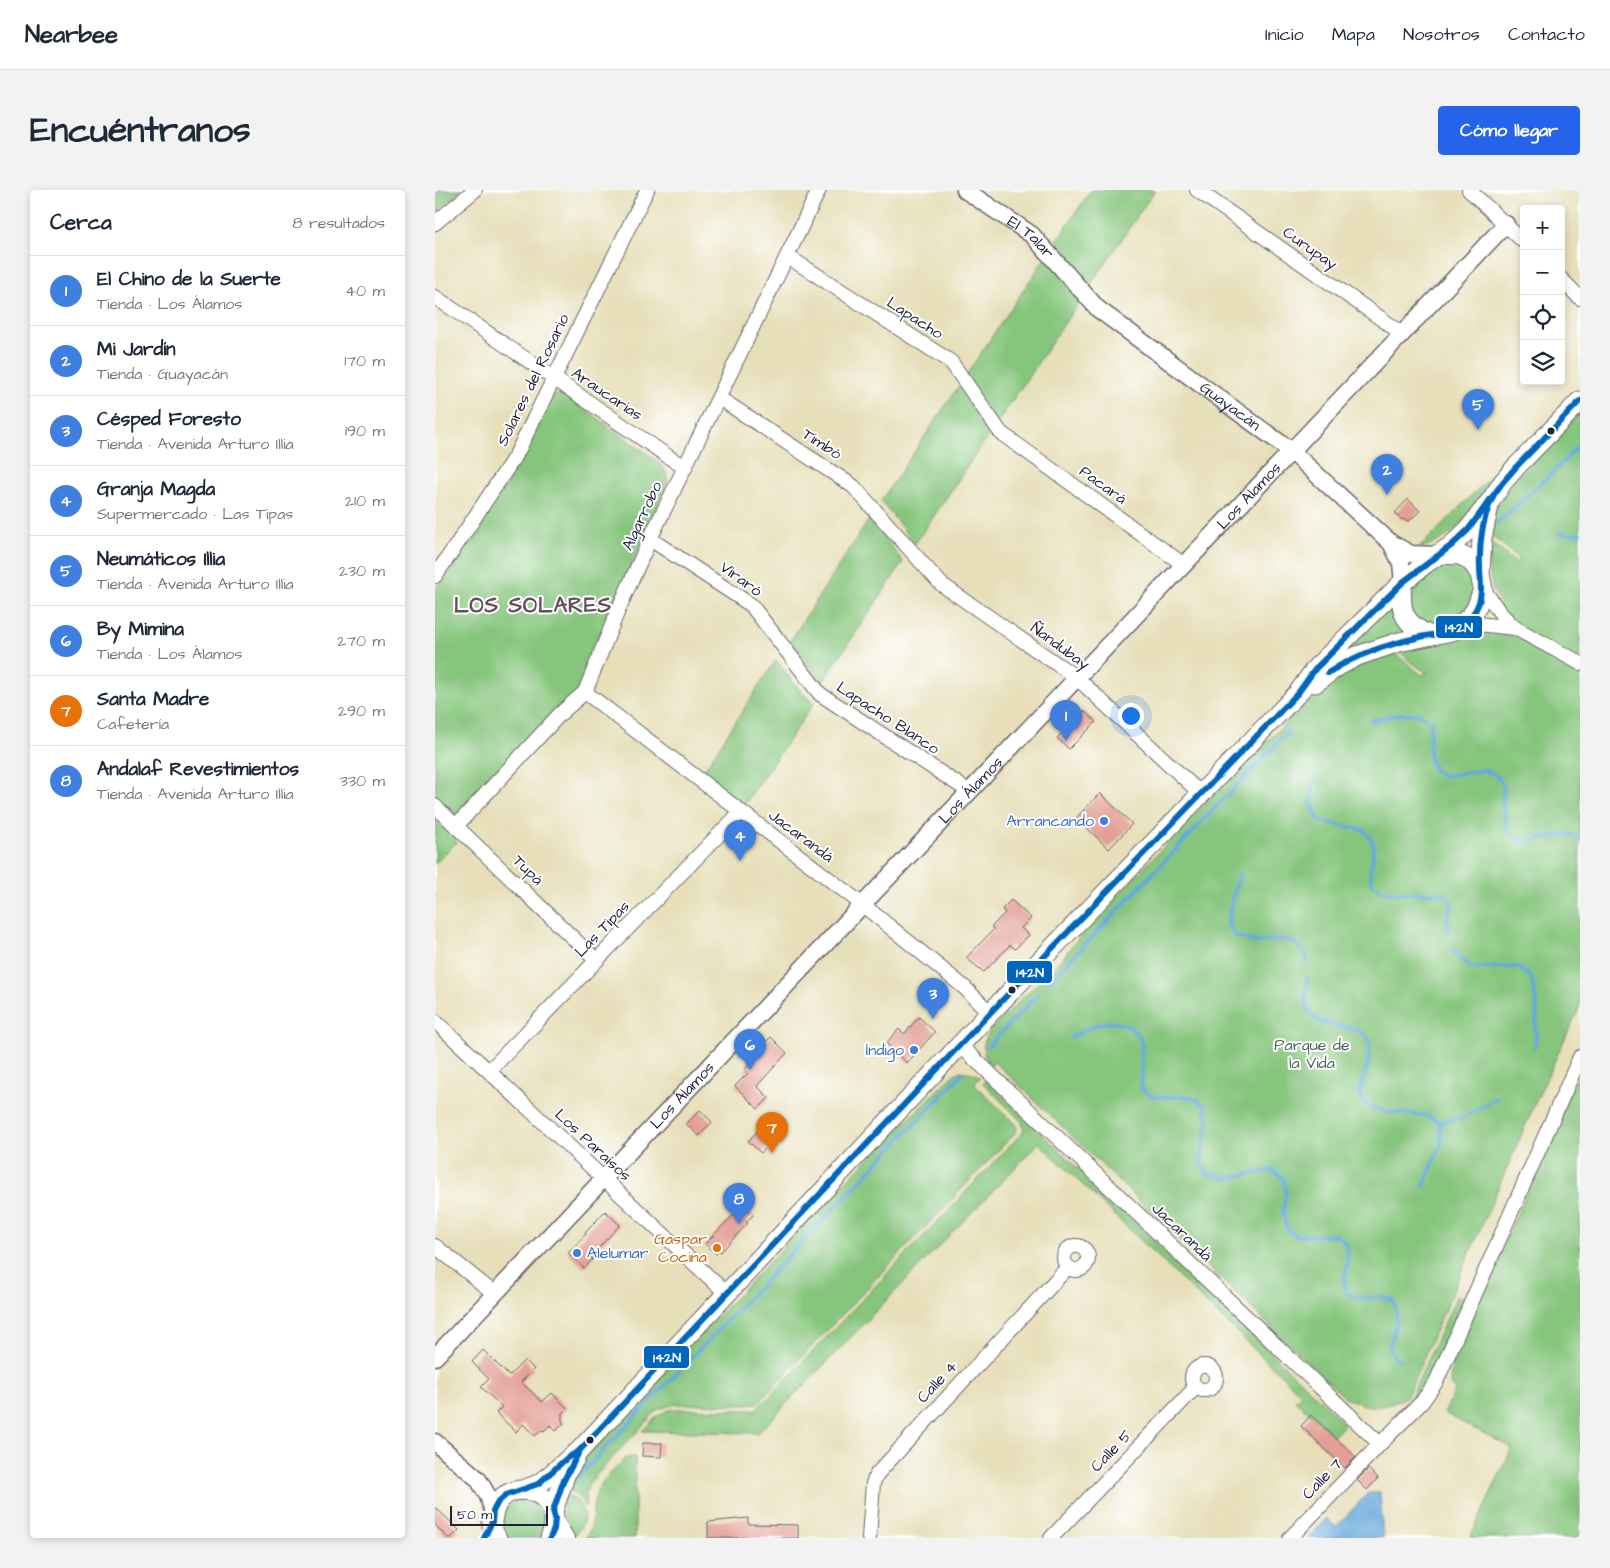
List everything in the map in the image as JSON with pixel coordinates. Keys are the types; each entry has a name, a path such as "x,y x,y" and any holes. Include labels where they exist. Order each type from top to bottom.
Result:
{"main road":[{"path":"550,1538 554,1529 554,1514 566,1473 579,1451 990,1013 1297,693 1316,668 1403,583 1464,534 1516,467 1580,401"},
{"path":"1297,693 1318,681 1337,666 1357,656 1383,646 1452,631 1470,617 1476,608 1482,581 1482,538 1491,500"},
{"path":"1437,554 1459,555 1468,559 1475,565 1482,581"},
{"path":"1403,583 1401,607 1405,617 1412,625 1428,635"},
{"path":"492,1527 499,1502 506,1495 538,1484 567,1458 579,1451"},
{"path":"520,1490 536,1492 547,1500 554,1514"}],"street":[{"path":"435,223 475,190"},
{"name":"Solares del Rosario","path":"435,576 516,455 647,190"},
{"name":"Algarrobo","path":"456,826 560,714 585,692 619,608 650,539 819,190"},
{"name":"El Talar","path":"965,190 1032,235 1066,274"},
{"name":"Curupay","path":"1197,190 1403,334"},
{"path":"1469,190 1520,238"},
{"name":"Los Álamos","path":"435,1357 1506,224"},
{"name":"Lapacho","path":"787,256 951,362 1001,433"},
{"name":"Guayacán","path":"1066,274 1098,309 1291,451 1391,543 1411,554 1437,554"},
{"path":"1565,283 1580,298"},
{"name":"Araucarias","path":"435,297 685,468"},
{"name":"Timbó","path":"719,398 853,486 895,532"},
{"name":"Pacará","path":"1001,433 1184,565"},
{"name":"Ñandubay","path":"895,532 941,584 1077,678 1201,794"},
{"name":"Viraró","path":"650,539 751,605 797,664"},
{"name":"Guayacán","path":"1391,543 1401,562 1403,583"},
{"path":"1482,581 1501,614 1515,628 1580,663"},
{"path":"1452,631 1478,624 1515,628"},
{"name":"Lapacho Blanco","path":"797,664 820,694 970,792"},
{"name":"Jacarandá","path":"585,692 863,905 965,988 990,1013"},
{"name":"Tupá","path":"435,806 596,960"},
{"name":"Las Tipas","path":"489,1071 741,812"},
{"name":"Los Paraísos","path":"435,1021 727,1294"},
{"name":"Jacarandá","path":"960,1045 1379,1444"},
{"name":"Calle 7","path":"1290,1538 1379,1444 1422,1402 1436,1382 1580,1057"},
{"path":"435,1246 495,1294"},
{"name":"Calle 4","path":"869,1538 873,1483 877,1474 1068,1267"},
{"name":"Calle 5","path":"1051,1538 1196,1387"},
{"path":"435,1442 478,1479 490,1484 520,1490"},
{"path":"478,1479 488,1496 492,1527"},
{"path":"554,1514 567,1538"}],"green space":[{"path":"435,190 462,190 435,213"},
{"path":"1091,190 1155,190 915,544 881,501"},
{"path":"559,394 565,395 652,457 663,467 668,480 578,690 461,814 455,816 435,799 435,589 487,513 535,432 550,397"},
{"name":"Parque de la Vida","path":"1580,413 1580,1006 1537,1099 1407,1396 1399,1401 1383,1406 1367,1406 1343,1396 1003,1070 994,1062 991,1066 985,1056 984,1043 991,1029 1062,959 1092,922 1211,797 1229,775 1274,735 1326,684 1343,671 1389,649 1422,675 1427,673 1408,660 1395,647 1473,630 1501,630 1499,601 1493,591 1488,563 1488,541 1517,564 1518,558 1495,538 1488,535 1494,513 1513,482"},
{"path":"1500,467 1476,505 1457,527 1434,544 1419,548"},
{"path":"870,518 903,562 822,683 790,641"},
{"path":"1447,562 1459,565 1468,571 1472,579 1473,588 1471,598 1467,608 1451,623 1428,627 1422,625 1411,610 1410,591 1437,564"},
{"path":"1392,604 1398,622 1406,633 1331,664"},
{"path":"776,660 802,693 814,703 742,808 700,776"},
{"path":"435,818 455,836 456,843 435,864"},
{"path":"960,1071 974,1073 980,1077 975,1085 1014,1123 1017,1128 1016,1132 758,1403 747,1405 676,1404 658,1409 589,1483 585,1507 579,1497 570,1491 574,1469 849,1178 952,1076"},
{"path":"1580,1071 1580,1538 1470,1538 1512,1448 1444,1413 1456,1389 1450,1385 1452,1362"},
{"path":"986,1080 1345,1424 1334,1436 1295,1400 1301,1394 1039,1143 758,1433 642,1431 653,1420 668,1410 755,1410 769,1397 1023,1132 1024,1127 1021,1121 983,1083"},
{"path":"1457,1295 1464,1304 1441,1357 1426,1382 1407,1402 1411,1397"},
{"path":"635,1457 635,1538 586,1538 591,1528 596,1495 601,1484 626,1458"},
{"path":"564,1495 569,1496 581,1505 584,1515 581,1527 571,1538 564,1517"},
{"path":"522,1499 535,1501 548,1516 543,1538 508,1538 504,1532 502,1520 506,1509"}],"water":[{"path":"1380,1492 1383,1538 1308,1538 1327,1518 1336,1527 1368,1493"}],"building":[{"path":"1408,499 1420,511 1409,521 1401,519 1395,513"},
{"path":"1084,711 1096,722 1069,749 1057,738"},
{"name":"Arrancando","path":"1100,793 1132,824 1109,849 1076,818"},
{"path":"1011,900 1031,918 1021,928 1029,935 1015,949 1010,945 984,972 966,958 994,929 991,927 1005,913 1002,909"},
{"path":"919,1017 935,1032 907,1063 886,1043 899,1029 904,1034"},
{"path":"771,1037 787,1053 757,1086 769,1098 758,1109 735,1086 748,1073 744,1070 759,1054 756,1052"},
{"path":"700,1110 712,1122 699,1136 686,1124"},
{"path":"767,1121 780,1134 761,1153 748,1141"},
{"path":"743,1205 753,1215 721,1252 719,1250 716,1254 705,1244"},
{"path":"605,1211 620,1225 590,1257 593,1259 584,1268 568,1253"},
{"path":"483,1350 509,1376 525,1360 534,1369 521,1382 542,1402 552,1393 567,1408 562,1413 562,1421 564,1423 556,1431 550,1425 543,1432 542,1430 535,1436 523,1424 516,1432 496,1413 502,1407 481,1387 489,1379 472,1362"},
{"path":"1311,1415 1356,1457 1345,1468 1301,1426"},
{"path":"643,1443 662,1443 661,1457 642,1456"},
{"path":"1368,1469 1378,1478 1367,1490 1357,1480"},
{"path":"435,1507 459,1530 451,1538 448,1538 435,1525"},
{"path":"748,1518 748,1524 798,1525 798,1538 708,1538 708,1522"}],"waterway":[{"path":"435,193 439,190"},
{"path":"1497,523 1551,474 1580,444"},
{"path":"1559,533 1580,533"},
{"path":"1371,721 1398,714 1420,714 1431,722 1429,755 1434,770 1444,776 1484,770 1496,775 1504,787 1503,804 1505,821 1509,832 1521,841 1569,834 1580,839"},
{"path":"1050,981 1289,731"},
{"path":"1314,779 1311,804 1319,821 1364,830 1373,842 1373,858 1370,872 1372,883 1383,891 1444,893 1452,903 1447,922 1449,935"},
{"path":"1239,874 1230,908 1228,925 1236,936 1256,942 1280,939 1295,942 1304,953 1308,963"},
{"path":"1452,949 1471,967 1518,967 1531,977 1537,1004 1535,1047"},
{"path":"1307,979 1306,1002 1311,1014 1319,1021 1351,1029 1367,1037 1370,1051 1359,1092 1366,1105 1387,1112 1424,1115 1440,1122 1442,1142 1423,1187"},
{"path":"988,1046 1038,994"},
{"path":"1071,1037 1105,1023 1118,1023 1135,1031 1139,1036 1142,1048 1142,1089 1153,1097 1192,1097 1205,1106 1208,1122 1201,1164 1209,1174 1227,1178 1272,1170 1283,1177 1286,1191 1283,1211 1286,1228 1296,1236 1337,1235 1346,1243 1348,1259 1344,1280 1346,1293 1359,1298 1380,1297 1392,1299 1395,1305 1396,1317 1395,1329 1389,1348 1395,1357 1400,1360"},
{"path":"575,1480 962,1074"},
{"path":"1440,1122 1464,1117 1497,1098"}],"transit line":[{"name":"142N","path":"484,1538 492,1522 493,1511 498,1502 506,1495 538,1484 567,1458 579,1451 990,1013 1298,693 1316,668 1403,582 1452,545 1468,530 1516,467 1580,401"},
{"name":"142N","path":"1328,673 1361,655 1420,637 1450,632 1466,622 1475,611 1480,598 1481,541 1486,514 1493,497"},
{"name":"142N","path":"550,1538 554,1529 555,1518 553,1511 563,1482 580,1450"}],"place":[{"name":"Neumáticos Illia","path":"1478,430"},
{"name":"Mi Jardín","path":"1387,495"},
{"name":"El Chino de la Suerte","path":"1066,741"},
{"name":"Arrancando","path":"1104,821"},
{"name":"Granja Magda","path":"740,861"},
{"name":"Césped Foresto","path":"933,1019"},
{"name":"Índigo","path":"914,1050"},
{"name":"By Mimina","path":"750,1070"},
{"name":"Santa Madre","path":"772,1153"},
{"name":"Andalaf Revestimientos","path":"739,1224"},
{"name":"Gaspar Cocina","path":"717,1248"},
{"name":"Alelumar","path":"577,1253"}],"district":[{"name":"LOS SOLARES","path":"533,605"}]}
